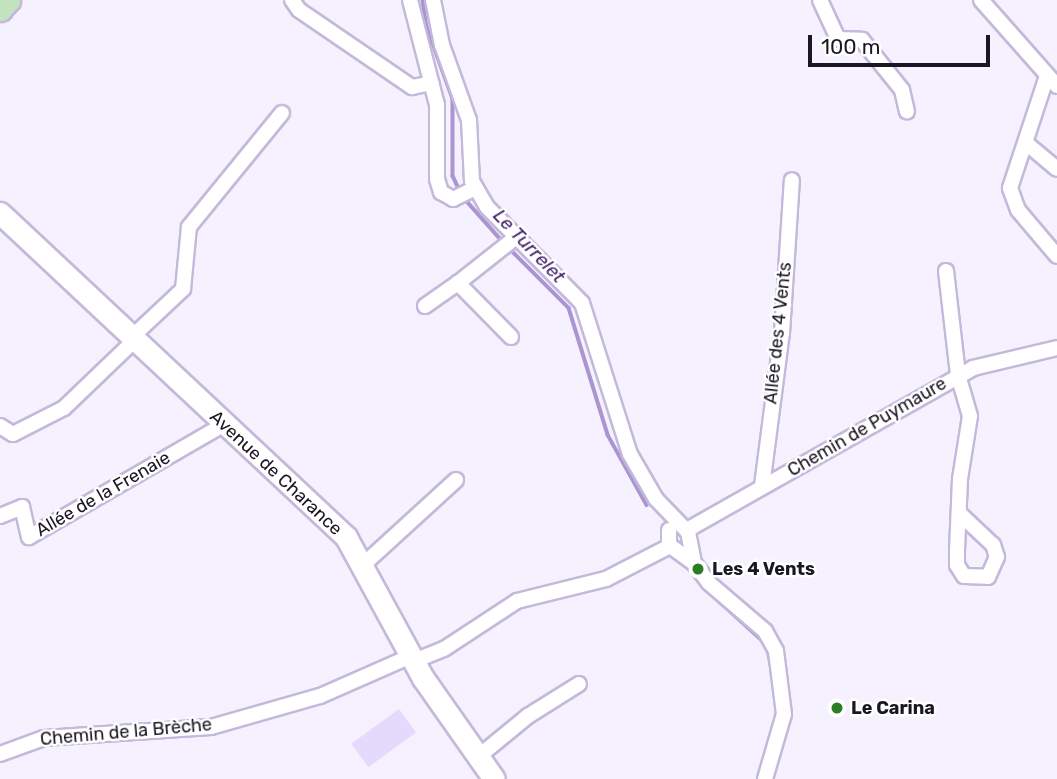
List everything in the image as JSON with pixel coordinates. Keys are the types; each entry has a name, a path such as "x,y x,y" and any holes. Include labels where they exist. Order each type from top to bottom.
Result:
{"main road":[{"path":"0,9 8,0"}],"street":[{"path":"292,0 299,10 412,87 432,83"},
{"path":"410,0 437,105 437,179 441,192 455,198 473,190"},
{"path":"433,0 442,45 469,120 469,166 473,190 509,243 582,303 619,428 656,499 709,583 765,631 776,651 784,714 765,779"},
{"path":"820,0 838,39 862,40 902,90 907,111"},
{"path":"981,0 1052,82 1013,177 1013,199 1057,256"},
{"path":"0,426 13,434 64,408 183,289 189,227 282,113"},
{"path":"1026,143 1057,169"},
{"name":"Allée des 4 Vents","path":"762,486 782,333 792,180"},
{"name":"Avenue de Charance","path":"0,213 134,337 223,425 313,503 345,537 413,658 494,779"},
{"path":"425,306 509,243"},
{"path":"946,271 958,375 970,416 958,513"},
{"path":"458,283 511,337"},
{"name":"Chemin de Puymaure","path":"679,538 762,486 958,375 991,360 1057,348"},
{"name":"Allée de la Frenaie","path":"0,516 22,507 29,537 223,425"},
{"path":"363,565 456,480"},
{"name":"Chemin de la Brèche","path":"0,754 44,738 211,727 320,696 413,658 444,649 517,601 606,579 679,538"},
{"path":"478,757 528,716 579,684"}],"shaded area":[{"path":"399,709 416,732 368,767 351,744"}],"waterway":[{"name":"Le Turrelet","path":"423,0 427,27 453,99 453,176 460,191"},
{"name":"Le Turrelet","path":"464,198 503,242"},
{"name":"Le Turrelet","path":"508,247 569,308 608,435 647,505"},
{"name":"Le Turrelet","path":"709,592 764,642"},
{"name":"Le Turrelet","path":"768,649 771,665"}],"place":[{"name":"Les 4 Vents","path":"698,569"},
{"name":"Le Carina","path":"837,708"}]}
